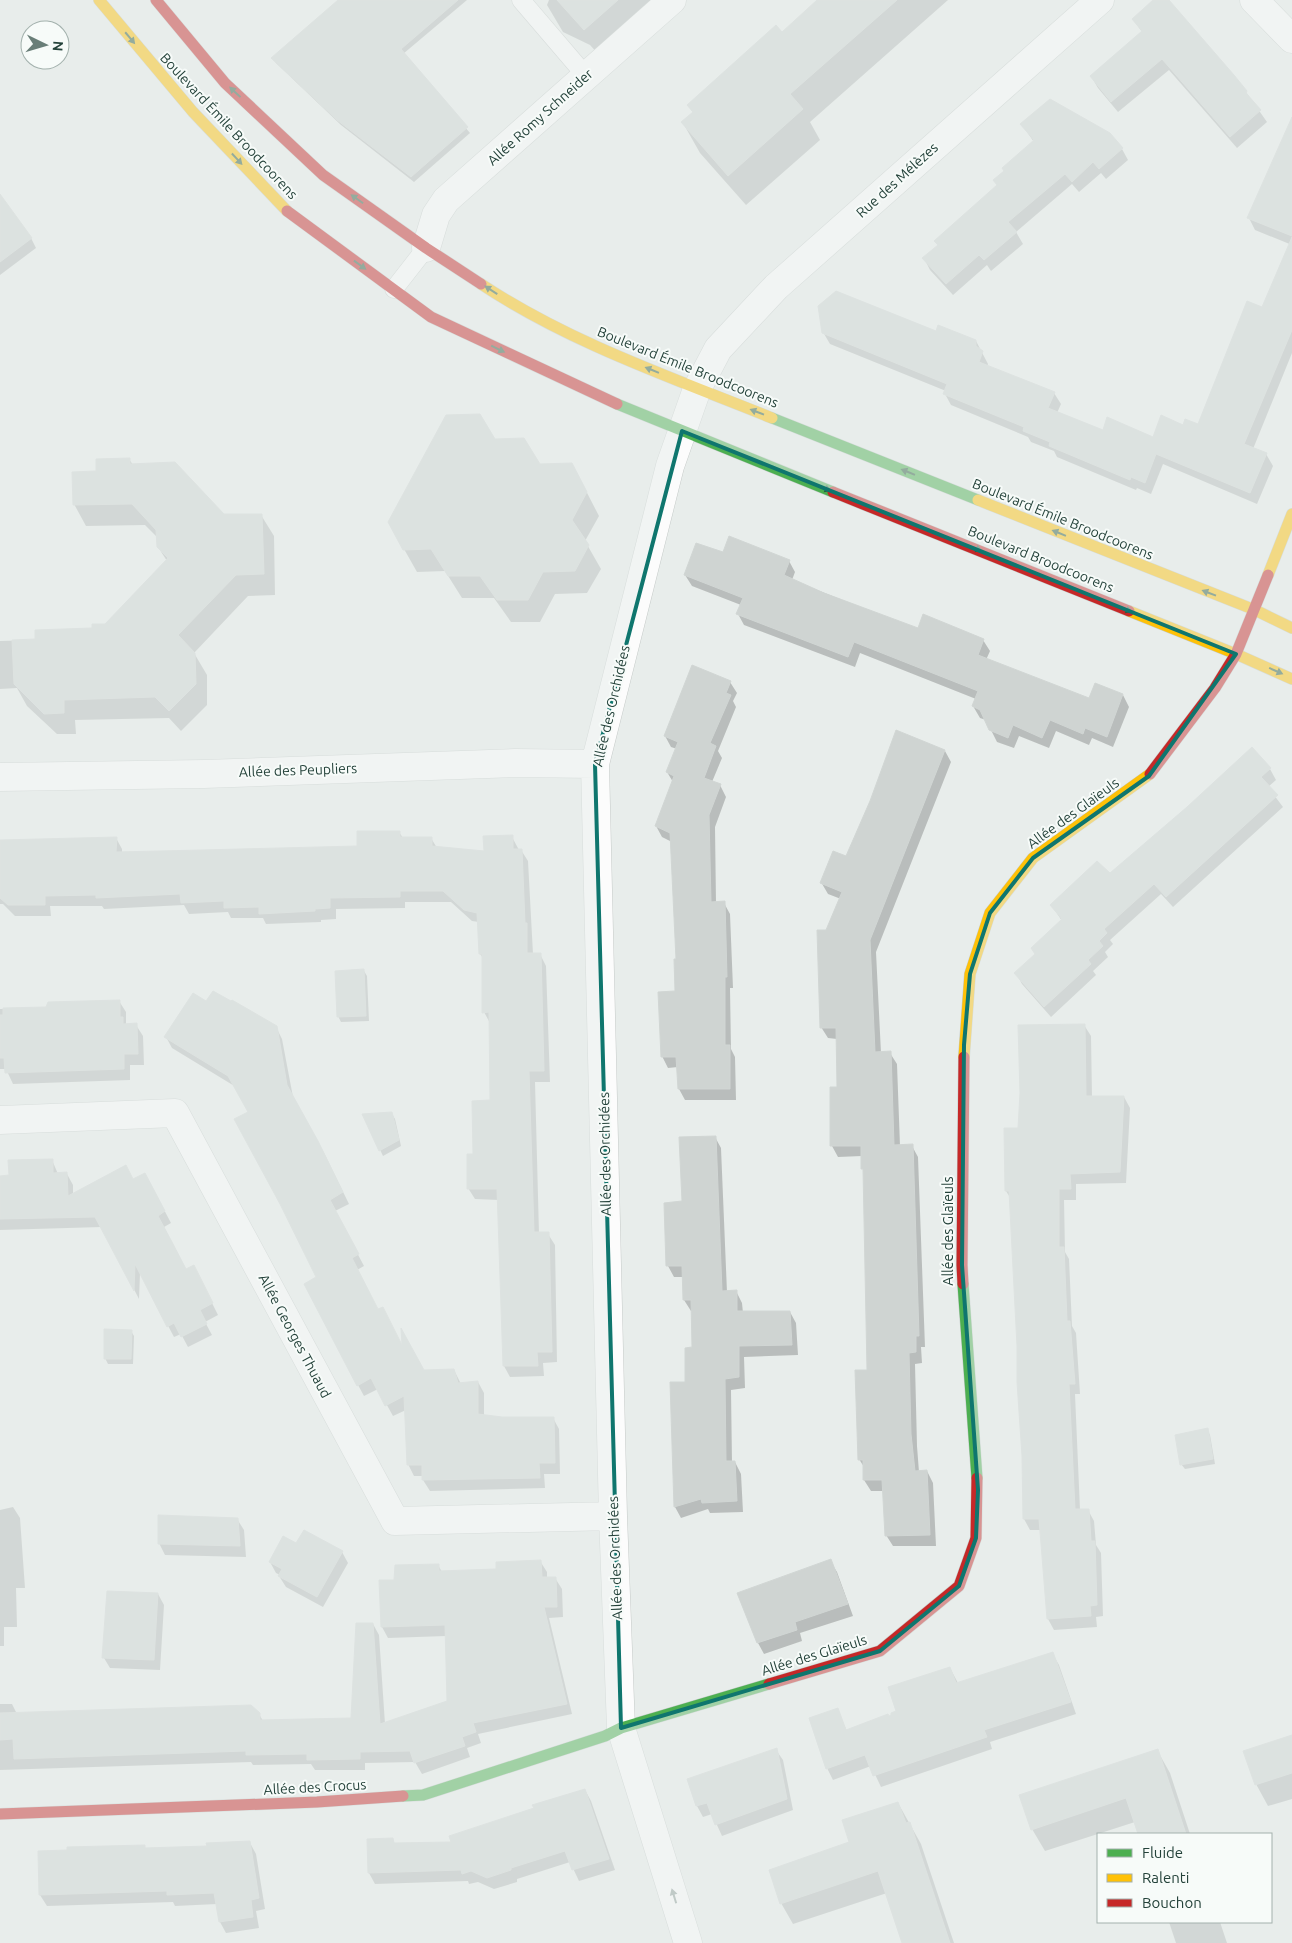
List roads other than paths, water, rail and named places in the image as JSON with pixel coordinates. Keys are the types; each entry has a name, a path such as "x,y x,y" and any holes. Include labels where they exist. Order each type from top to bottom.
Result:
{"street":[{"name":"Boulevard Émile Broodcoorens","path":"99,0 192,112 284,209 431,317 599,397 779,469"},
{"name":"Boulevard Émile Broodcoorens","path":"156,0 225,83 323,175 426,248 516,306 617,356 701,379 1255,610 1292,628"},
{"name":"Allée Romy Schneider","path":"426,248 436,215 446,200 672,0"},
{"path":"1254,0 1292,39"},
{"name":"Rue des Mélèzes","path":"701,379 718,349 776,287 1084,5"},
{"name":"Allée des Orchidées","path":"688,1943 621,1728 595,764 670,466 701,379"},
{"name":"Boulevard Broodcoorens","path":"779,469 1236,654 1292,679"},
{"path":"1255,610 1292,514"},
{"name":"Allée des Glaïeuls","path":"621,1728 880,1651 959,1586 976,1538 978,1490 962,1266 964,1045 970,974 990,913 1034,858 1148,776 1215,688 1236,654 1255,610"},
{"name":"Allée des Peupliers","path":"0,777 204,774 531,762 595,764"},
{"name":"Allée Georges Thuaud","path":"0,1120 175,1113 394,1521 614,1516"},
{"name":"Allée des Crocus","path":"0,1814 317,1802 423,1795 605,1736 621,1728"}],"lane":[{"path":"521,0 586,76"},
{"path":"394,290 426,248"}]}
